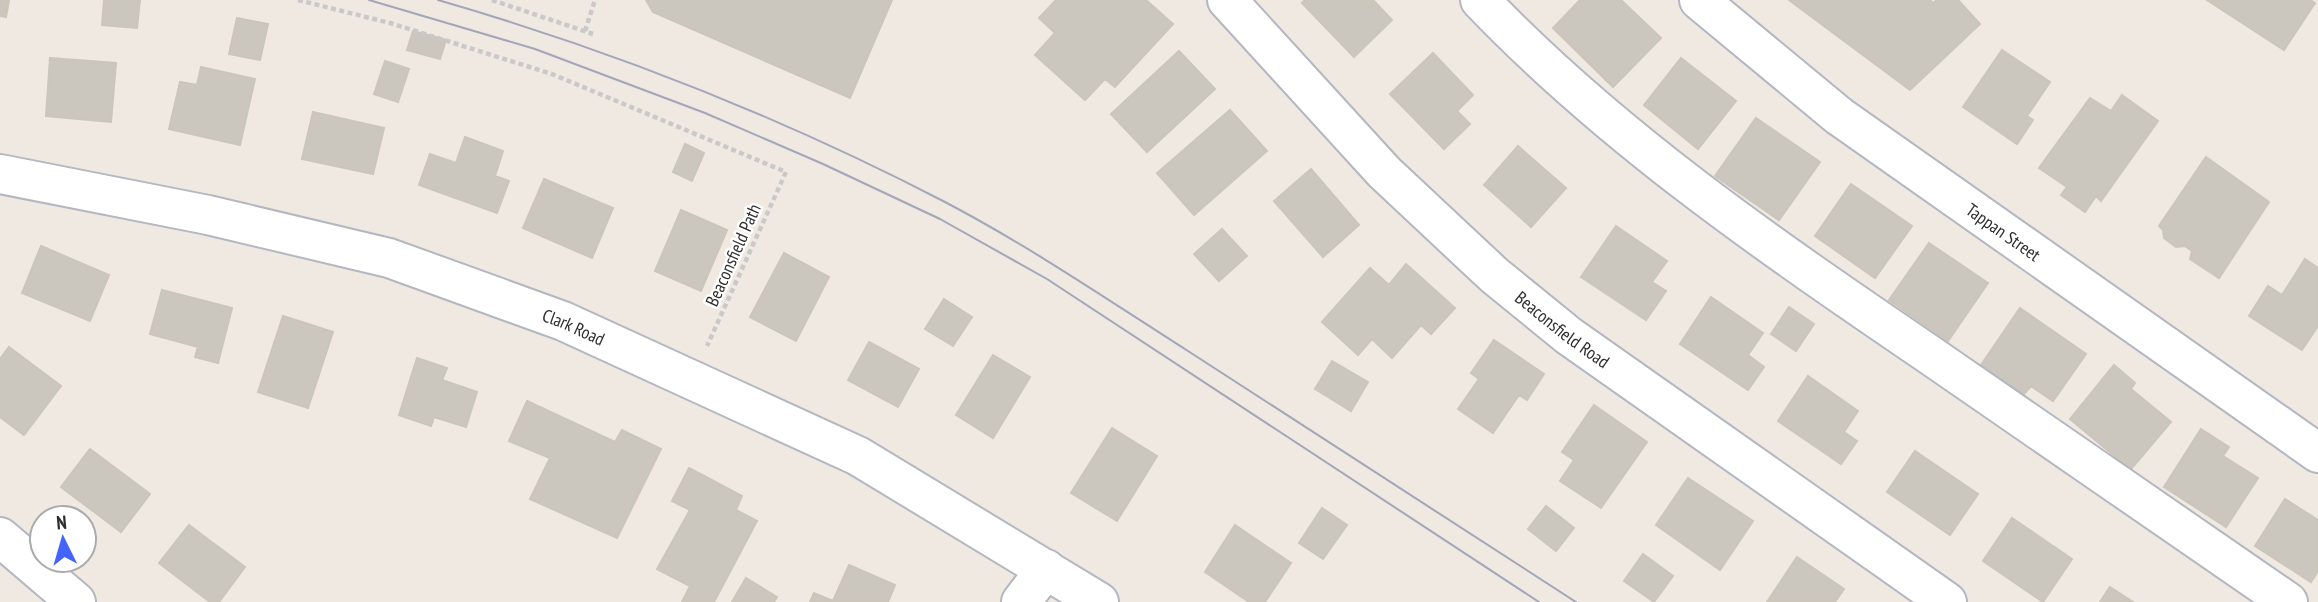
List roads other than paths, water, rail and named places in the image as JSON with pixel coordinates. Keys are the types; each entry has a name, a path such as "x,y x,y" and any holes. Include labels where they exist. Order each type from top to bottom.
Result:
{"street":[{"name":"Beaconsfield Road","path":"1227,0 1384,172 1494,275 1569,336 1947,602"},
{"path":"1480,0 1546,65 1606,118 1747,229 2288,602"},
{"name":"Tappan Street","path":"1699,0 1839,116 2318,453"},
{"name":"Clark Road","path":"0,174 208,215 389,258 563,321 858,456 1099,602"},
{"path":"0,537 76,602"},
{"path":"1021,602 1046,569"}],"tram line":[{"path":"369,0 535,49 705,113 940,219 1047,279 1539,602"},
{"path":"438,0 568,41 696,89 823,142 945,202 1068,274 1576,602"}]}
